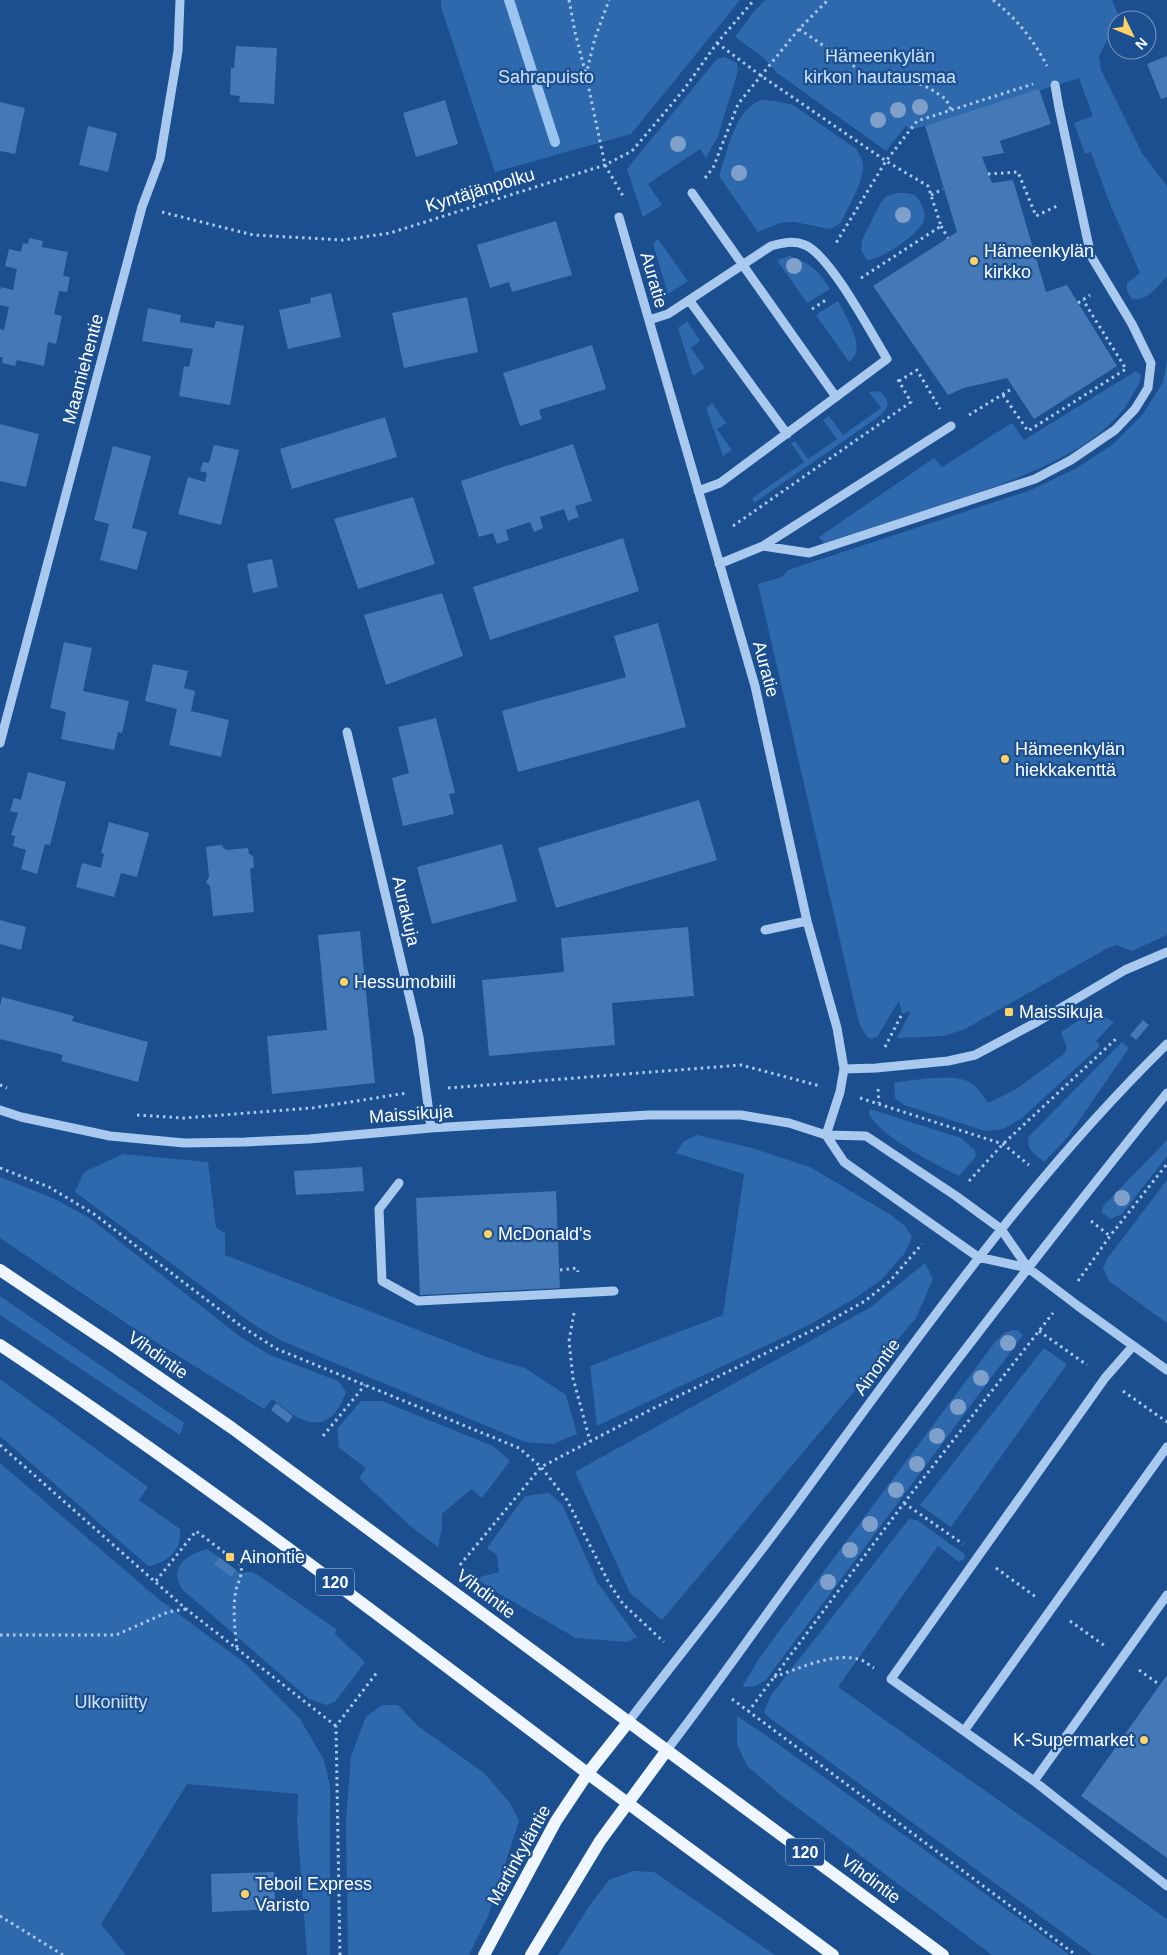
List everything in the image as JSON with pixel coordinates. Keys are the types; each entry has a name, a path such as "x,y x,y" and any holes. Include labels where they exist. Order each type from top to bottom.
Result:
{"main road":[{"name":"Vihdintie","path":"0,1270 232,1428 944,1955"},
{"name":"120","path":"0,1345 77,1396 197,1481 833,1955"},
{"name":"Martinkyläntie","path":"484,1955 556,1821 588,1773 629,1721"},
{"path":"531,1955 600,1841 668,1750"}],"street":[{"name":"Maamiehentie","path":"0,743 142,207 160,159 178,51 180,0"},
{"path":"763,546 809,553 1035,479 1071,460 1115,430 1136,409 1148,388 1151,363 1132,324 1091,256 1054,81"},
{"path":"692,193 836,397"},
{"name":"Auratie","path":"619,217 755,686 807,921 837,1028 844,1069 840,1092 826,1135"},
{"path":"649,320 668,314 771,246 789,242 806,245 825,261 887,359 720,483 698,491"},
{"path":"689,300 787,434"},
{"path":"719,564 763,546 951,426"},
{"name":"Aurakuja","path":"347,732 419,1037 431,1128"},
{"path":"765,930 807,921"},
{"path":"844,1069 948,1061 975,1055 1037,1022 1126,970 1167,952"},
{"name":"Ainontie","path":"629,1721 779,1527 1000,1229 1087,1126 1167,1044"},
{"path":"668,1750 812,1552 1028,1268 1167,1093"},
{"name":"Maissikuja","path":"0,1110 21,1118 110,1136 184,1143 309,1139 431,1128 649,1115 741,1116 789,1123 826,1135 866,1136 956,1196 1000,1229 1028,1268 1167,1370"},
{"name":"Maissikuja","path":"826,1135 844,1162 978,1257 1028,1268"},
{"path":"399,1183 379,1210 382,1281 418,1302 614,1291"},
{"path":"1133,1346 1105,1378 891,1679 1034,1781 1167,1886"},
{"path":"964,1731 1167,1447"},
{"path":"1034,1781 1167,1595"}],"path":[{"path":"569,0 605,166 626,201 619,217"},
{"path":"586,75 595,38 609,0"},
{"name":"Kyntäjänpolku","path":"142,207 253,235 343,240 390,233 605,166 632,152 682,92 717,43 754,0"},
{"path":"692,193 713,168 738,104 799,29 828,0"},
{"path":"825,261 886,161 917,121 1054,81 1033,41 1012,15 993,0"},
{"path":"799,29 873,79 918,83 929,88 946,99 951,111"},
{"path":"717,43 760,75 886,161 928,186 941,226 948,238"},
{"path":"988,174 1018,172 1036,216 1078,196"},
{"path":"931,195 944,189"},
{"path":"812,309 941,226"},
{"path":"1003,395 1028,431 1126,369 1083,300"},
{"path":"733,526 911,402 887,359"},
{"path":"899,381 917,370 951,426 1013,388"},
{"path":"956,1196 1003,1144 1118,1037"},
{"path":"886,1045 896,1044"},
{"path":"131,1114 184,1118 302,1109 426,1090 741,1065 840,1092 1003,1144"},
{"path":"0,1085 8,1088"},
{"path":"1076,1955 748,1712 904,1503 1066,1297 1167,1164"},
{"path":"0,1168 49,1188 94,1214 241,1326 277,1349 519,1448 541,1467 567,1500 608,1583 623,1604 648,1628"},
{"path":"460,1565 541,1467 652,1409 819,1327 865,1301 890,1281 916,1253 935,1226"},
{"path":"560,1270 577,1268 579,1292 569,1341 573,1378 590,1442"},
{"path":"323,1436 365,1385"},
{"path":"0,1445 186,1609 336,1726"},
{"path":"904,1503 1160,1685"},
{"path":"156,1581 196,1531 241,1565 242,1576 235,1594 234,1616 237,1649"},
{"path":"0,1634 116,1635 168,1612 186,1609"},
{"path":"773,1678 821,1660 839,1658 861,1660 891,1679"},
{"path":"340,1955 336,1726 378,1671"},
{"path":"0,1916 63,1955"}],"green space":[{"name":"Sahrapuisto","path":"441,0 740,0 631,134 495,172 441,7"},
{"name":"Hämeenkylän kirkon hautausmaa","path":"765,0 1112,0 1116,10 1107,10 1107,40 1099,56 1101,70 1142,153 1167,186 1167,276 1156,289 1143,298 1132,299 1127,291 1127,283 1140,273 1110,204 1091,152 1085,154 1074,123 1093,116 1079,78 925,126 910,130 906,126 886,151 777,73 764,58 735,37"},
{"path":"725,57 737,63 738,71 718,136 706,158 700,149 648,184 662,205 643,217 627,169 717,59"},
{"path":"761,100 793,105 858,152 862,161 863,172 841,223 830,229 794,222 780,223 758,232 719,176 738,122 752,105"},
{"path":"897,193 915,195 922,206 924,220 921,226 908,239 881,256 867,260 861,250 862,240 881,202 887,196"},
{"path":"658,239 688,281 668,294 653,244"},
{"path":"790,256 813,268 830,289 807,303 777,260"},
{"path":"838,301 856,340 856,352 849,362 816,315"},
{"path":"687,321 700,341 691,348 705,368 693,376 678,328"},
{"name":"Hämeenkylän hiekkakenttä","path":"1167,360 1167,935 1132,951 1117,945 1106,949 965,1029 944,1036 897,1038 911,1011 902,1014 899,1001 877,1037 870,1039 859,1023 758,584 782,577 788,570 1031,490 1075,469 1112,445 1143,414 1163,382"},
{"path":"1136,371 1141,375 1139,383 1116,418 1094,437 1068,454 1039,469 977,493 824,543 819,537 934,458 942,467 1012,423 1024,440"},
{"path":"879,391 888,403 881,415 754,503 752,498 804,462 791,443 795,441 808,459 837,439 823,420 829,416 843,435 881,408 869,392"},
{"path":"712,403 726,423 717,429 732,450 723,456 706,408"},
{"path":"1095,1011 1114,1022 1096,1041 1100,1046 1022,1118 1003,1129 985,1131 904,1105 895,1098 894,1083 934,1078 955,1078 974,1085 988,1103 1015,1090 1064,1054 1067,1048 1061,1032"},
{"path":"1122,1042 1129,1048 1067,1138 1044,1162 1030,1148 1028,1144 1029,1136"},
{"path":"870,1109 961,1138 975,1150 976,1156 959,1176 896,1141 875,1123 869,1114"},
{"path":"697,1135 752,1148 810,1167 891,1215 905,1226 912,1237 905,1253 881,1280 857,1297 807,1326 597,1426 590,1366 723,1315 744,1174 676,1153 684,1141"},
{"path":"1167,1140 1167,1156 1122,1214 1111,1219 1101,1212 1104,1205"},
{"path":"123,1154 208,1162 216,1228 225,1233 225,1255 490,1358 525,1368 566,1395 577,1434 553,1444 525,1442 282,1341 253,1324 75,1192 84,1172"},
{"path":"0,1177 57,1200 91,1219 239,1336 270,1355 338,1381 346,1392 339,1407 329,1418 316,1423 299,1418 272,1399 264,1409 138,1331 0,1238"},
{"path":"1167,1180 1167,1323 1109,1281 1103,1268 1107,1259"},
{"path":"925,1263 933,1279 916,1318 662,1620 630,1593 575,1472 871,1307"},
{"path":"0,1296 184,1423 180,1435 0,1315"},
{"path":"1018,1330 1023,1335 766,1680 755,1686 744,1687 743,1685 760,1657 995,1342 1004,1333"},
{"path":"1044,1348 1067,1364 951,1527 920,1505"},
{"path":"0,1379 148,1487 139,1500 180,1529 179,1542 171,1555 163,1561 148,1566 0,1436"},
{"path":"361,1401 382,1401 493,1446 510,1461 482,1498 471,1489 442,1514 442,1528 438,1547 409,1525 359,1478 366,1468 339,1448 337,1429"},
{"name":"Ulkoniitty","path":"0,1463 156,1597 247,1665 300,1719 324,1760 330,1786 330,1955 307,1955 297,1822 298,1794 187,1784 101,1924 126,1955 0,1955"},
{"path":"549,1493 562,1504 597,1582 637,1637 627,1642 576,1638 498,1593 476,1578 499,1572 497,1555 487,1548 525,1496"},
{"path":"909,1519 917,1520 964,1554 965,1558 959,1562 938,1546 838,1687 1167,1919 1167,1955 1093,1955 764,1712 771,1695"},
{"path":"207,1549 240,1573 251,1572 258,1575 336,1629 335,1634 365,1662 335,1702 326,1705 309,1699 183,1590 177,1575 178,1569 186,1558"},
{"path":"382,1705 398,1705 418,1726 484,1773 510,1803 519,1821 489,1914 469,1955 348,1955 346,1821 351,1756 366,1717"},
{"path":"737,1716 1070,1955 992,1955 782,1796 747,1766 737,1744"},
{"path":"633,1871 654,1872 775,1955 558,1955 590,1905 609,1880"}],"building":[{"path":"236,46 277,48 274,104 239,102 240,96 230,95 231,68 234,68"},
{"path":"1167,56 1167,97 1161,99 1147,64"},
{"name":"Hämeenkylän kirkko","path":"1039,89 1051,124 1000,141 1004,153 982,157 992,183 1013,180 1046,292 1067,285 1117,366 1034,419 1007,378 964,388 948,395 873,286 957,232 925,126"},
{"path":"445,100 458,144 416,157 403,113"},
{"path":"0,102 25,108 15,154 0,151"},
{"path":"88,126 117,133 108,172 79,165"},
{"path":"556,221 572,275 512,292 509,282 490,288 477,245"},
{"path":"29,238 43,241 42,247 68,252 63,276 70,277 67,292 59,291 54,314 62,316 56,344 48,342 44,366 17,360 15,366 2,363 3,357 0,357 0,329 4,330 9,307 0,305 0,290 1,287 13,290 17,269 5,266 9,249 21,252 23,243 28,244"},
{"path":"331,293 341,337 288,349 279,310 311,303 310,298"},
{"path":"467,297 478,352 404,368 392,313"},
{"path":"148,308 181,315 180,322 214,328 216,321 244,326 230,405 179,396 184,366 189,367 193,349 142,341"},
{"path":"592,345 606,389 539,410 542,419 520,426 503,373"},
{"path":"385,417 397,457 292,489 280,449"},
{"path":"0,424 39,434 26,487 0,481"},
{"path":"573,444 592,501 575,506 579,517 568,521 564,509 540,517 543,528 534,532 530,522 506,530 509,540 497,544 493,533 479,537 461,481"},
{"path":"214,445 239,450 221,525 178,514 188,477 205,482 207,473 200,471 203,462 209,463"},
{"path":"113,446 151,456 132,528 147,532 137,570 100,560 109,524 94,520"},
{"path":"413,497 435,564 358,589 334,519"},
{"path":"623,538 639,591 490,640 473,587"},
{"path":"272,559 278,587 253,593 247,564"},
{"path":"442,593 463,656 386,685 364,615"},
{"path":"658,623 686,727 518,772 502,711 626,677 614,636"},
{"path":"64,642 92,648 83,691 129,701 122,733 118,732 114,750 61,739 66,712 50,708"},
{"path":"153,664 188,671 184,688 195,691 191,711 229,720 221,757 169,745 177,709 145,701"},
{"path":"436,718 455,793 449,794 454,814 403,826 392,778 409,773 398,727"},
{"path":"28,772 66,782 50,845 45,844 37,874 21,869 26,850 13,846 15,836 11,835 18,813 10,811 14,798 21,800"},
{"path":"699,800 717,860 556,908 538,848"},
{"path":"109,822 149,833 137,877 121,873 114,897 76,887 82,863 101,868 104,854 101,853"},
{"path":"502,844 517,901 432,924 417,867"},
{"path":"221,845 226,850 248,848 249,854 253,856 254,867 250,869 254,912 213,916 210,886 206,882 209,877 206,847"},
{"path":"0,920 26,927 21,950 0,944"},
{"path":"688,927 694,996 612,1003 615,1045 489,1056 482,980 564,972 561,938"},
{"name":"Hessumobiili","path":"360,931 375,1083 272,1094 267,1036 327,1030 318,935"},
{"path":"2,997 74,1016 72,1021 148,1042 138,1082 61,1061 63,1055 0,1039 0,1006"},
{"path":"1143,1020 1149,1025 1136,1040 1130,1035"},
{"path":"362,1167 364,1191 296,1195 294,1171"},
{"name":"McDonald's","path":"556,1191 560,1288 420,1295 416,1198"},
{"path":"276,1403 293,1416 288,1423 271,1410"},
{"path":"219,1557 236,1570 231,1577 214,1564"},
{"name":"K-Supermarket","path":"1167,1675 1167,1858 1081,1796"},
{"path":"274,1872 275,1909 212,1912 211,1874"}],"waterway":[{"path":"509,0 555,142"}],"place":[{"name":"Hämeenkylän kirkko","path":"974,261"},
{"name":"Hämeenkylän hiekkakenttä","path":"1005,759"},
{"name":"Hessumobiili","path":"344,982"},
{"name":"Maissikuja","path":"1009,1012"},
{"name":"McDonald's","path":"488,1234"},
{"name":"Ainontie","path":"230,1557"},
{"name":"K-Supermarket","path":"1144,1740"},
{"name":"Teboil Express Varisto","path":"245,1894"}]}
